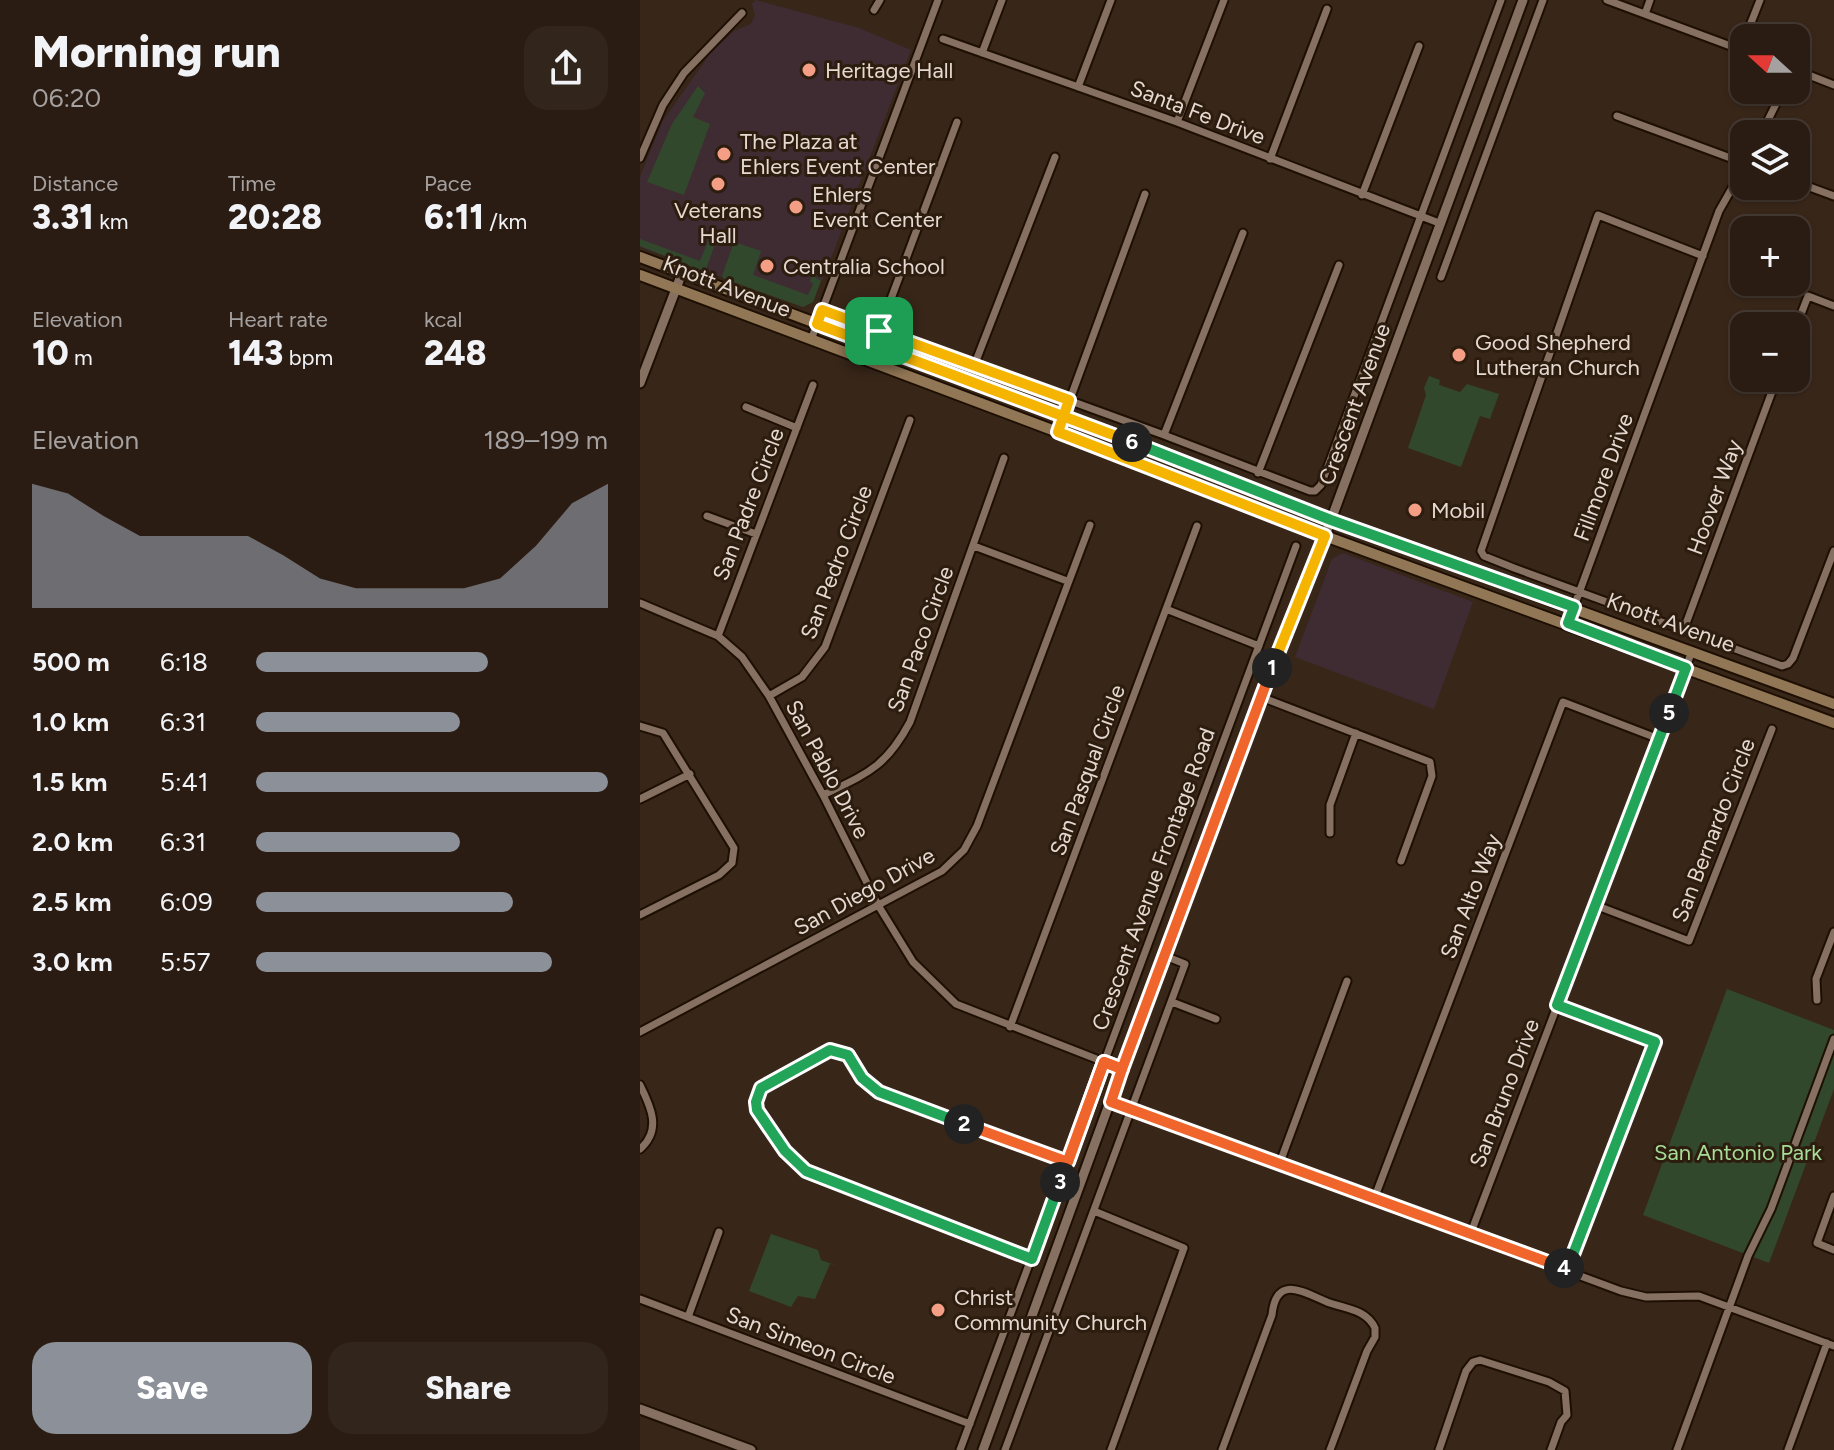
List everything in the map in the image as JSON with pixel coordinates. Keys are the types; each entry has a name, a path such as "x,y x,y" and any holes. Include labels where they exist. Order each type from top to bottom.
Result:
{"main road":[{"name":"Knott Avenue","path":"640,257 1331,520 1834,704"},
{"name":"Knott Avenue","path":"640,275 1325,536 1834,723"},
{"path":"1471,588 1477,572"}],"street":[{"path":"874,10 880,0"},
{"path":"811,340 938,0"},
{"path":"982,53 1002,0"},
{"path":"1078,87 1111,0"},
{"path":"1177,122 1224,0"},
{"name":"Crescent Avenue","path":"1258,473 1310,491 1321,485 1501,0"},
{"name":"Crescent Avenue","path":"983,1450 1122,1069 1261,697 1325,536 1523,0"},
{"path":"1441,277 1543,0"},
{"path":"1607,0 1730,46"},
{"path":"1645,14 1650,0"},
{"path":"1750,24 1760,0"},
{"path":"1270,159 1327,9"},
{"path":"640,158 663,105 684,73 742,13"},
{"name":"Santa Fe Drive","path":"943,39 1177,122 1439,223"},
{"path":"1362,195 1419,46"},
{"path":"1810,76 1834,85"},
{"path":"1617,116 1730,160"},
{"path":"879,331 957,122"},
{"path":"974,366 1055,157"},
{"path":"1810,187 1834,196"},
{"name":"Fillmore Drive","path":"1568,623 1719,211 1730,191"},
{"path":"1058,432 1145,194"},
{"path":"1703,256 1598,215 1481,551 1484,556 1782,666 1793,658 1834,551"},
{"path":"1164,435 1243,233"},
{"path":"822,310 1164,435 1258,473 1339,265"},
{"path":"640,383 682,273"},
{"path":"1802,312 1808,296 1834,306"},
{"name":"San Padre Circle","path":"718,636 813,385"},
{"name":"Hoover Way","path":"1684,629 1772,392"},
{"path":"746,407 797,428"},
{"name":"San Pedro Circle","path":"769,696 802,677 825,647 910,420"},
{"name":"San Paco Circle","path":"823,795 874,770 896,748 910,722 1004,458"},
{"path":"707,516 756,534"},
{"name":"San Diego Drive","path":"640,1032 942,871 964,850 977,826 1090,525"},
{"name":"San Pasqual Circle","path":"1010,1027 1197,526"},
{"path":"974,546 1067,581"},
{"name":"Crescent Avenue Frontage Road","path":"960,1450 1296,546"},
{"name":"San Pablo Drive","path":"640,603 718,636 742,657 769,696 878,905 913,962 956,1004 1122,1069"},
{"path":"1166,609 1259,646"},
{"name":"San Bruno Drive","path":"1470,1235 1692,651"},
{"path":"1261,697 1430,762 1432,776 1401,861"},
{"name":"San Alto Way","path":"1374,1199 1563,702 1659,739"},
{"path":"640,726 663,733 734,848 732,863 719,875 640,915"},
{"name":"San Bernardo Circle","path":"1595,905 1689,941 1772,729"},
{"path":"1330,833 1330,805 1356,733"},
{"path":"640,799 690,774"},
{"path":"1817,1000 1816,979 1834,932"},
{"name":"Crescent Avenue Frontage Road","path":"1005,1450 1185,964 1165,956"},
{"path":"1279,1165 1347,981"},
{"path":"1172,1002 1216,1019"},
{"path":"1557,1005 1655,1042 1567,1270"},
{"path":"1677,1450 1748,1256 1771,1209 1834,1039"},
{"path":"1032,1259 806,1171 775,1139 757,1110 758,1094 761,1088 830,1050 840,1051 848,1055 862,1078 879,1092 1068,1162"},
{"path":"640,1085 654,1112 653,1132 640,1149"},
{"path":"1111,1102 1621,1291 1646,1297 1699,1296 1830,1344 1788,1450"},
{"path":"1834,1196 1817,1243 1834,1250"},
{"path":"1094,1211 1184,1248 1111,1450"},
{"path":"688,1317 719,1232"},
{"path":"1222,1450 1272,1315 1273,1304 1278,1295 1289,1288 1299,1288 1363,1313 1375,1328 1375,1337 1330,1450"},
{"name":"San Simeon Circle","path":"640,1299 970,1424"},
{"path":"1439,1450 1466,1371 1473,1362 1480,1360 1549,1382 1565,1391 1567,1415 1561,1422 1551,1450"},
{"path":"640,1409 751,1450"}],"shaded area":[{"name":"Ehlers Event Center","path":"756,0 859,28 911,50 823,279 813,302 803,307 640,247 640,177 662,122 710,54 734,31 751,24 755,15 752,4"},
{"path":"1343,553 1473,602 1434,709 1295,657 1332,559"}],"green space":[{"path":"698,86 705,93 693,117 710,124 684,195 647,182 672,124"},
{"path":"640,239 700,261 708,241 715,244 705,272 640,246"},
{"path":"734,242 761,251 753,275 808,295 815,267 819,269 816,278 821,281 813,302 803,307 724,279 722,276"},
{"path":"1429,376 1440,380 1439,385 1460,392 1467,384 1499,394 1490,419 1480,416 1461,467 1408,448 1426,395 1424,388"},
{"name":"San Antonio Park","path":"1727,989 1834,1030 1834,1089 1769,1263 1643,1215"},
{"path":"771,1234 818,1250 821,1260 835,1265 830,1264 815,1299 798,1296 791,1307 749,1291"}],"place":[{"name":"Heritage Hall","path":"809,70"},
{"name":"The Plaza at Ehlers Event Center","path":"724,154"},
{"name":"Veterans Hall","path":"718,184"},
{"name":"Ehlers Event Center","path":"796,207"},
{"name":"Centralia School","path":"767,266"},
{"name":"Good Shepherd Lutheran Church","path":"1459,355"},
{"name":"Mobil","path":"1415,510"},
{"name":"Christ Community Church","path":"938,1310"}],"route":[{"path":"879,331 822,310 817,324 1064,417 1158,452 1331,520 1574,607 1568,623 1686,668 1557,1005 1655,1042 1567,1270 1111,1102 1122,1069 1111,1065 1104,1062 1068,1162 1032,1259 806,1171 775,1139 757,1110 756,1102 761,1088 830,1050 848,1055 862,1078 879,1092 1068,1162 1104,1062 1122,1069 1261,697 1325,536 1058,432 1064,417 1069,400 879,331"}]}
